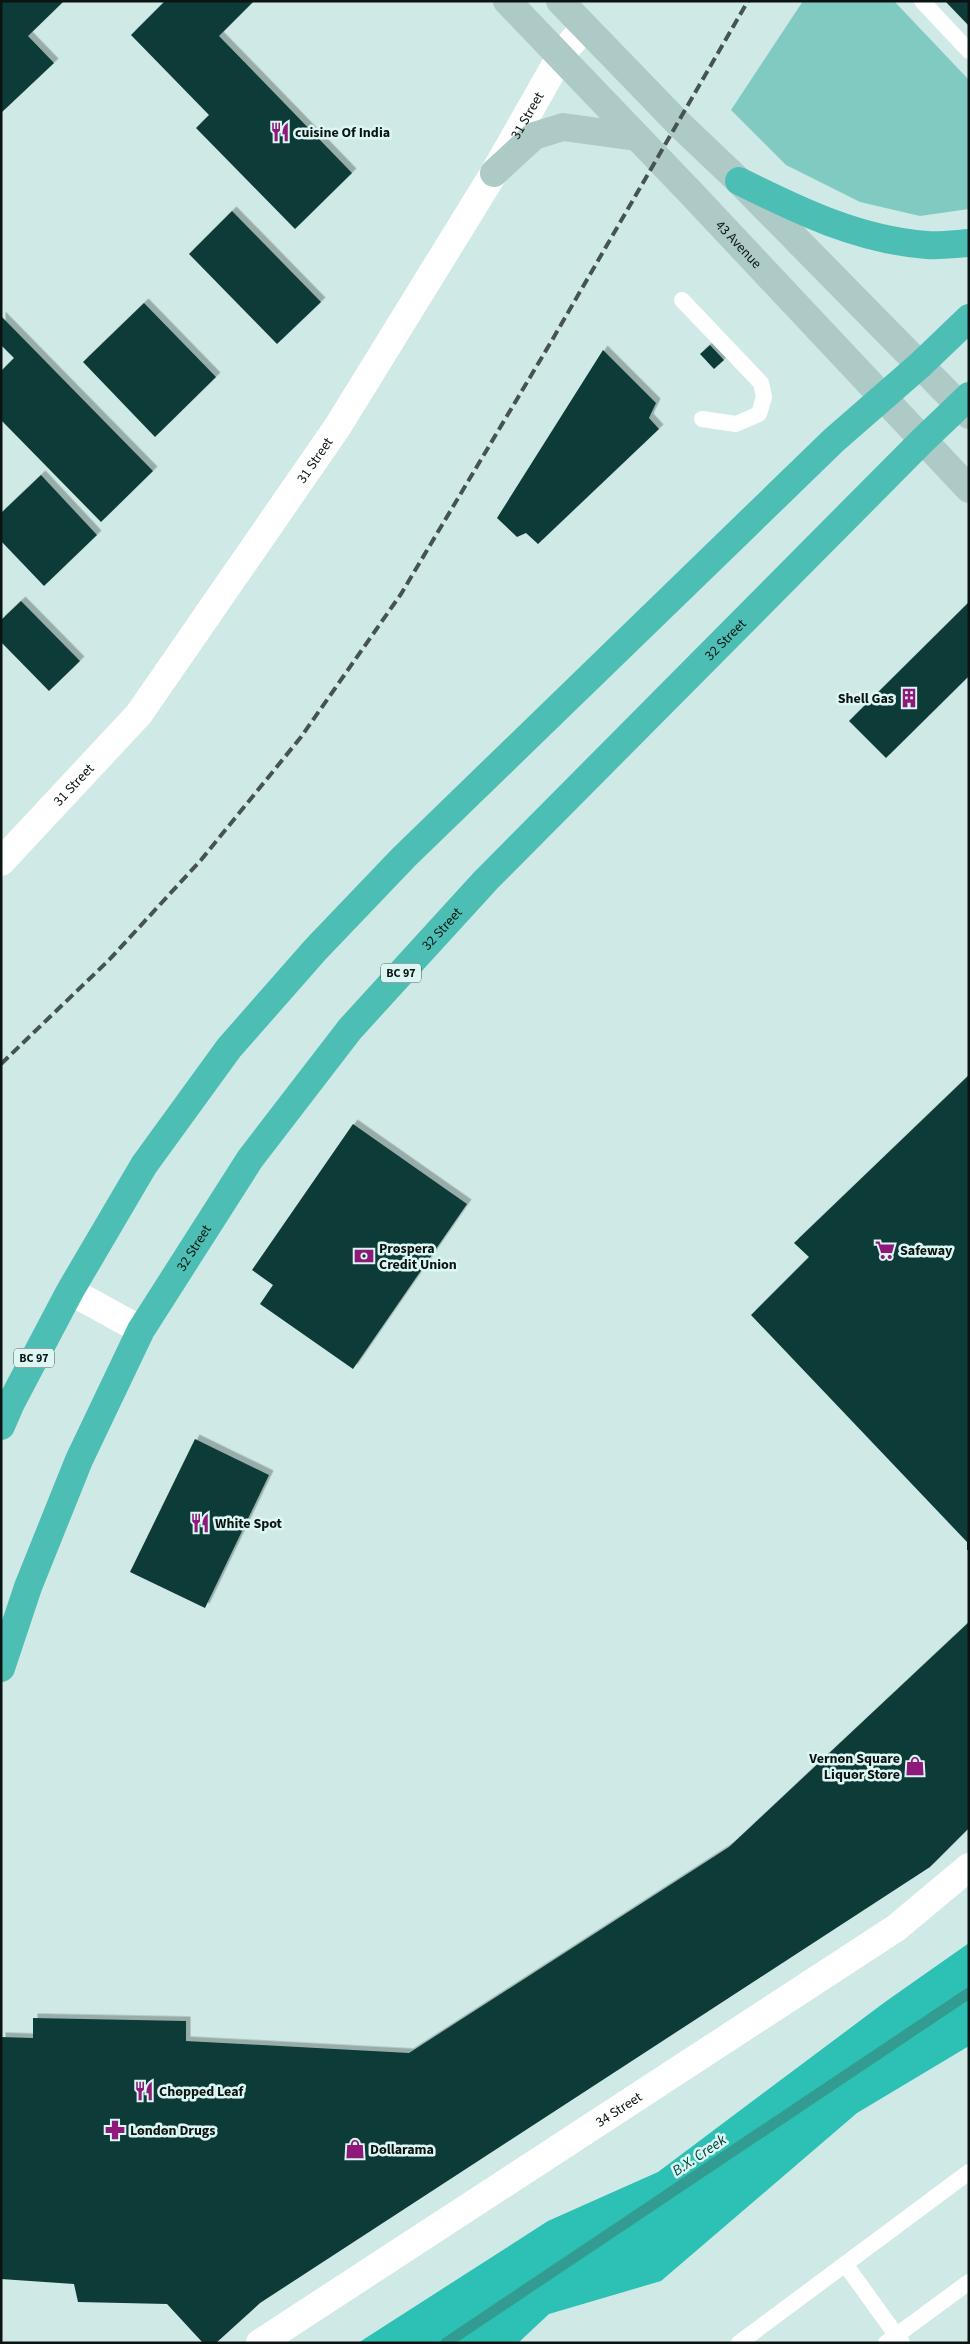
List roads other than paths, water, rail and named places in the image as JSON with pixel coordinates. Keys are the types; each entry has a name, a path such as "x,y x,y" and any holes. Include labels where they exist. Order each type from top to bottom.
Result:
{"highway":[{"path":"739,182 808,215 865,235 928,246 969,243"},
{"name":"BC 97","path":"1,1426 11,1403 70,1291 144,1165 229,1048 316,949 411,850 834,440 920,365 969,318"},
{"name":"32 Street","path":"1,1668 28,1587 79,1460 141,1330 250,1158 350,1029 486,880 922,440 966,405"}],"street":[{"name":"43 Avenue","path":"507,1 969,489"},
{"path":"560,1 678,123 920,365 966,405"},
{"name":"31 Street","path":"1,862 139,714 338,426 494,173 560,57 584,27"},
{"path":"494,173 534,136 564,128 636,137"},
{"path":"70,1291 141,1330"},
{"name":"34 Street","path":"260,2343 896,1928 969,1867"}],"lane":[{"path":"922,1 969,51"},
{"path":"682,300 762,383 764,397 759,414 736,424 702,420"},
{"path":"739,2343 969,2172"},
{"path":"845,2264 894,2340 969,2282"}],"waterway":[{"name":"B.X. Creek","path":"446,2343 969,1993"}],"railway":[{"path":"1,1064 109,960 201,860 301,737 401,594 551,342 748,1"}],"place":[{"name":"cuisine Of India","path":"280,132"},
{"name":"Shell Gas","path":"909,698"},
{"name":"Safeway","path":"885,1250"},
{"name":"Prospera Credit Union","path":"364,1256"},
{"name":"White Spot","path":"200,1523"},
{"name":"Vernon Square Liquor Store","path":"915,1766"},
{"name":"Chopped Leaf","path":"144,2091"},
{"name":"London Drugs","path":"115,2130"},
{"name":"Dollarama","path":"355,2149"}]}
